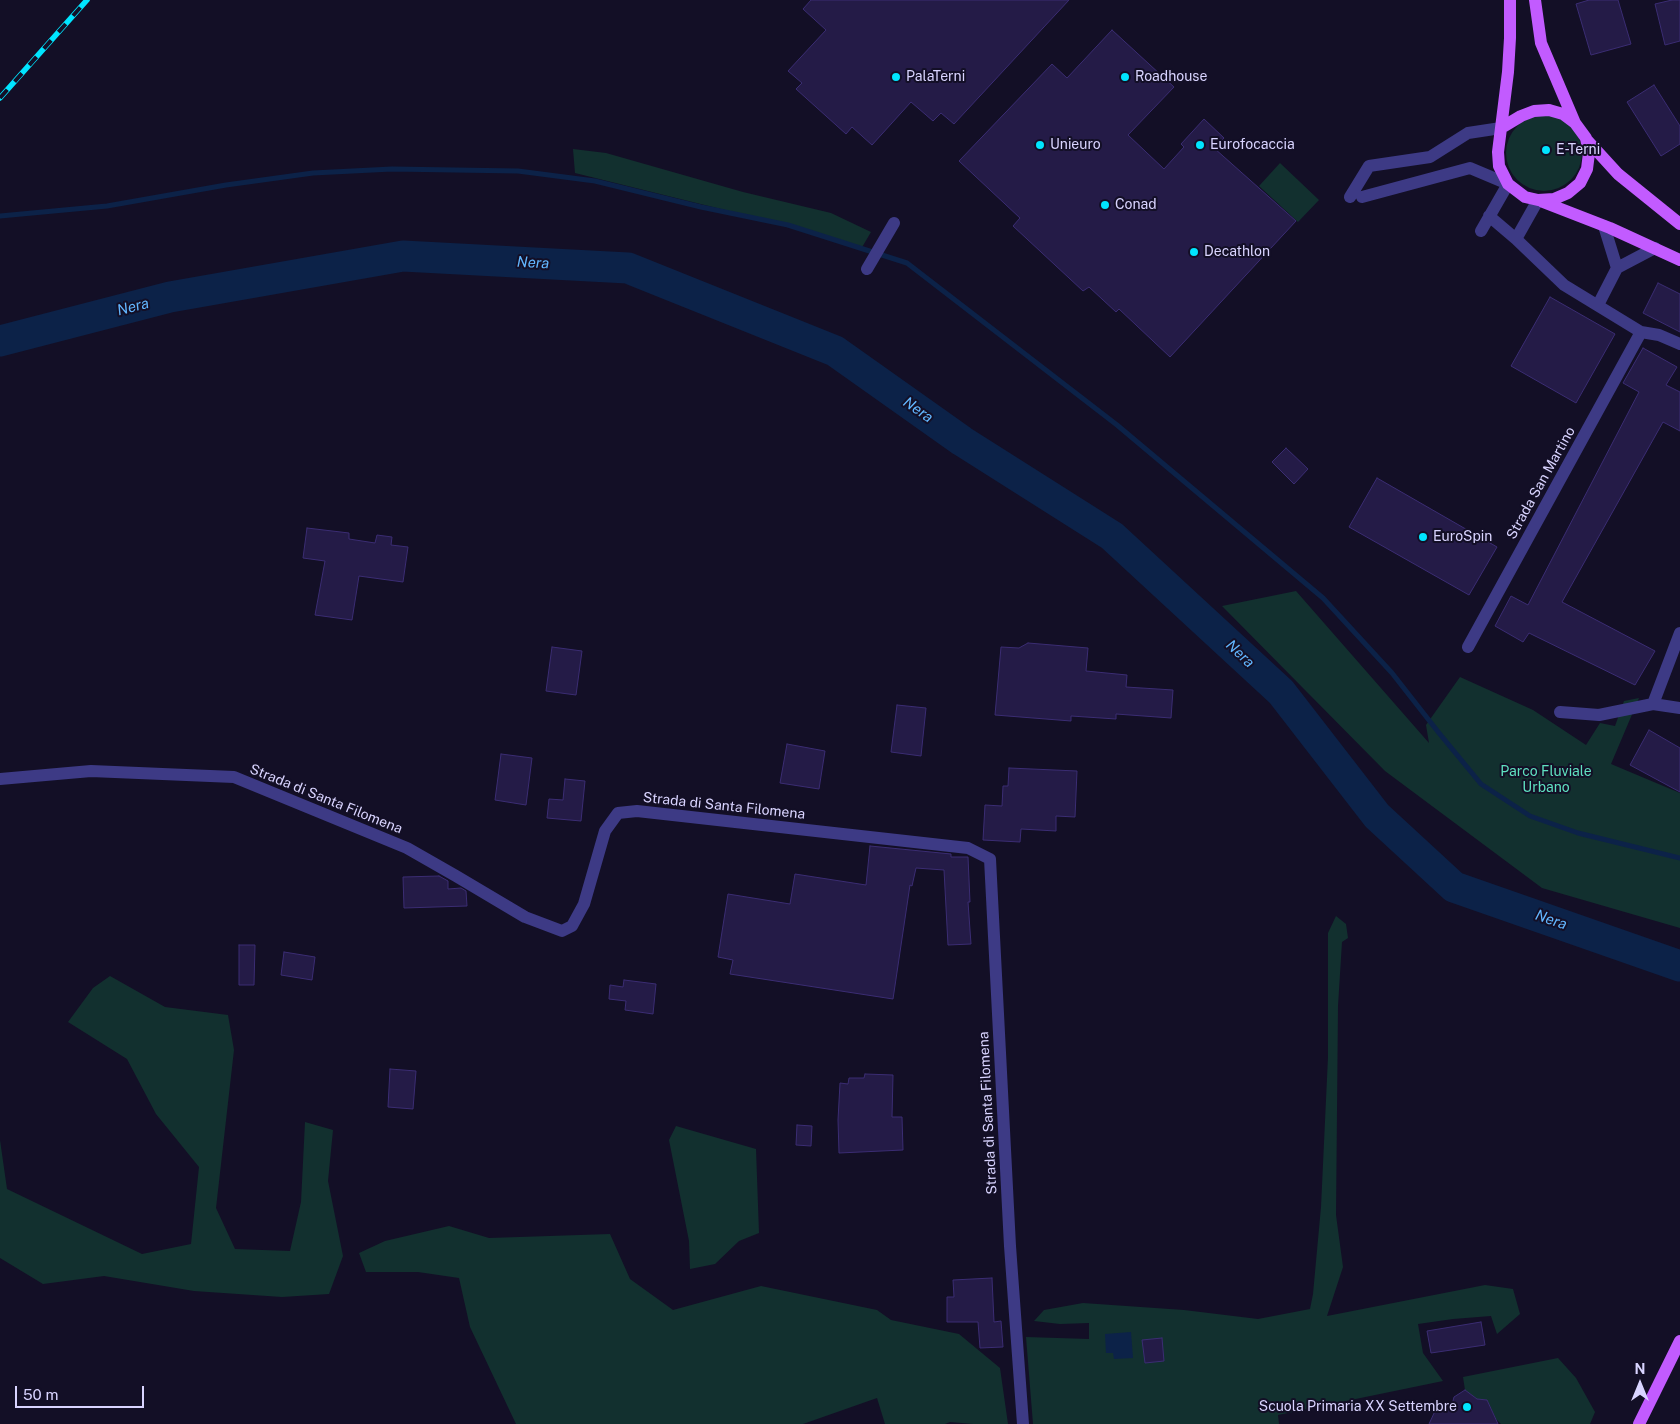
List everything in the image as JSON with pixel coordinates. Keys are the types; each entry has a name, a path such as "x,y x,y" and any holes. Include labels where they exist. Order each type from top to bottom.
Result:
{"main road":[{"path":"1510,0 1508,72 1498,152 1499,166 1508,184 1525,197 1538,200 1604,226 1680,260"},
{"path":"1535,0 1541,43 1575,123 1618,174 1680,224"},
{"path":"1501,128 1521,116 1534,111 1549,110 1563,114 1575,123"},
{"path":"1538,200 1554,199 1568,193 1580,183 1587,169 1589,153 1586,138"},
{"path":"1639,1424 1680,1341"}],"street":[{"path":"1480,231 1508,184 1470,168 1356,197 1369,166 1430,157 1468,133 1501,128"},
{"path":"1516,240 1538,200"},
{"path":"1489,216 1564,285 1641,332 1659,335 1680,344"},
{"path":"867,270 894,223"},
{"path":"1604,226 1617,268"},
{"path":"1598,306 1617,268 1655,248"},
{"name":"Strada San Martino","path":"1468,648 1641,332"},
{"path":"1653,704 1680,633"},
{"path":"1560,712 1600,716 1653,704 1680,708"},
{"name":"Strada di Santa Filomena","path":"0,779 91,771 234,777 407,848 525,917 562,931 572,926 584,904 604,831 618,813 638,811 968,848 990,859 1010,1246 1023,1424"}],"green space":[{"path":"1544,115 1559,118 1571,126 1579,138 1582,153 1579,168 1571,180 1559,188 1544,191 1529,188 1517,180 1509,168 1506,153 1509,138 1517,126 1529,118"},
{"path":"573,149 606,153 743,192 831,213 871,232 861,249 753,217 575,173"},
{"path":"1280,163 1319,200 1298,222 1259,186"},
{"name":"Parco Fluviale Urbano","path":"1296,591 1429,743 1426,725 1460,677 1533,710 1586,745 1600,723 1615,726 1624,701 1639,698 1611,764 1680,793 1680,928 1542,888 1385,771 1222,606"},
{"path":"1336,916 1346,924 1348,938 1342,942 1338,1006 1336,1215 1343,1267 1327,1316 1485,1285 1513,1289 1520,1314 1497,1334 1491,1316 1418,1324 1423,1353 1443,1381 1278,1415 1279,1424 1033,1424 1026,1337 1089,1339 1089,1323 1060,1324 1034,1321 1044,1310 1083,1303 1184,1310 1258,1319 1310,1309 1321,1207 1328,1057 1328,933"},
{"path":"110,976 165,1007 228,1015 234,1050 216,1208 235,1249 290,1251 301,1202 305,1122 333,1130 328,1181 343,1256 329,1294 282,1297 194,1291 104,1276 43,1284 0,1258 0,1140 7,1189 142,1254 191,1244 199,1167 156,1114 127,1059 68,1022 93,988"},
{"path":"676,1126 756,1149 759,1233 739,1241 715,1264 690,1269 689,1241 669,1140"},
{"path":"449,1226 489,1238 610,1234 630,1279 673,1310 761,1286 877,1310 891,1320 959,1334 1000,1368 1008,1424 950,1422 945,1424 885,1424 877,1398 803,1424 516,1424 470,1327 459,1278 418,1272 366,1272 359,1253 385,1241"},
{"path":"1558,1358 1576,1378 1595,1412 1590,1424 1501,1424 1496,1419 1487,1400 1477,1399 1465,1390 1463,1377"}],"water":[{"path":"1131,1332 1133,1358 1114,1359 1113,1353 1106,1353 1105,1334"}],"building":[{"name":"PalaTerni","path":"811,0 1069,0 954,124 941,113 933,121 911,102 872,145 852,127 846,134 796,89 802,83 788,71 826,30 803,9"},
{"path":"1589,0 1618,0 1631,44 1591,55 1576,4"},
{"path":"1680,0 1680,41 1665,45 1655,4"},
{"path":"1112,30 1174,87 1128,135 1164,169 1184,147 1181,144 1204,119 1224,138 1214,148 1296,221 1170,357 1119,309 1116,312 1089,287 1083,291 1013,226 1020,218 959,161 1052,64 1067,78"},
{"path":"1654,85 1680,126 1680,144 1661,156 1627,102"},
{"path":"1658,283 1680,294 1680,332 1643,313"},
{"path":"1550,297 1615,334 1576,403 1511,366"},
{"path":"1643,348 1677,367 1666,385 1680,392 1680,431 1663,422 1562,602 1655,651 1635,685 1529,633 1523,642 1495,626 1511,596 1528,605 1639,392 1623,383"},
{"path":"1286,448 1308,469 1294,484 1272,462"},
{"name":"EuroSpin","path":"1377,478 1497,547 1469,595 1349,527"},
{"path":"307,528 349,533 349,539 375,543 377,535 392,537 391,545 408,547 403,582 359,576 352,620 315,615 325,561 303,558"},
{"path":"1028,643 1088,648 1086,671 1127,675 1126,687 1173,690 1171,718 1116,714 1116,719 1071,716 1071,721 995,715 1001,647 1019,648"},
{"path":"552,647 582,651 576,695 546,691"},
{"path":"897,705 926,708 921,756 891,752"},
{"path":"1649,730 1680,748 1680,792 1630,765"},
{"path":"787,744 825,751 819,789 780,783"},
{"path":"501,754 532,758 526,805 495,800"},
{"path":"1009,768 1077,771 1075,817 1056,816 1056,831 1021,829 1020,842 983,840 985,805 1002,806 1003,786 1008,786"},
{"path":"565,779 585,781 581,821 547,818 549,799 563,800"},
{"path":"870,846 951,854 951,857 968,857 970,902 968,902 971,944 948,945 944,870 916,868 912,886 910,885 893,999 730,974 733,960 718,957 728,894 790,904 795,874 866,885"},
{"path":"439,876 448,881 448,889 461,888 466,891 467,906 404,908 403,877"},
{"path":"239,945 255,945 254,985 239,985"},
{"path":"284,952 315,957 312,980 281,975"},
{"path":"624,980 656,984 653,1014 625,1010 626,1001 609,999 610,985 623,987"},
{"path":"390,1069 416,1071 413,1109 388,1107"},
{"path":"865,1074 893,1075 892,1117 902,1117 903,1150 839,1153 840,1083 848,1084 849,1078 864,1078"},
{"path":"797,1125 812,1126 811,1146 796,1145"},
{"path":"992,1278 994,1322 1001,1321 1003,1347 980,1348 978,1322 947,1322 947,1297 954,1297 953,1280"},
{"path":"1481,1322 1485,1345 1431,1353 1427,1331"},
{"path":"1162,1338 1164,1361 1145,1363 1142,1340"},
{"name":"Scuola Primaria XX Settembre","path":"1465,1390 1477,1399 1487,1400 1498,1424 1429,1424 1436,1409 1452,1405 1454,1397"}],"waterway":[{"path":"0,216 107,206 226,185 313,173 392,169 518,171 595,181 701,207 788,225 907,263 1117,425 1323,598 1392,673 1481,784 1530,816 1578,833 1680,858"},
{"name":"Nera","path":"0,341 170,297 403,256 628,268 835,351 962,441 1112,536 1281,692 1377,816 1454,887 1680,966"}],"railway":[{"path":"0,98 87,0"}],"place":[{"name":"PalaTerni","path":"896,77"},
{"name":"Roadhouse","path":"1125,77"},
{"name":"Unieuro","path":"1040,145"},
{"name":"Eurofocaccia","path":"1200,145"},
{"name":"E-Terni","path":"1546,150"},
{"name":"Conad","path":"1105,205"},
{"name":"Decathlon","path":"1194,252"},
{"name":"EuroSpin","path":"1423,537"},
{"name":"Scuola Primaria XX Settembre","path":"1467,1407"}]}
